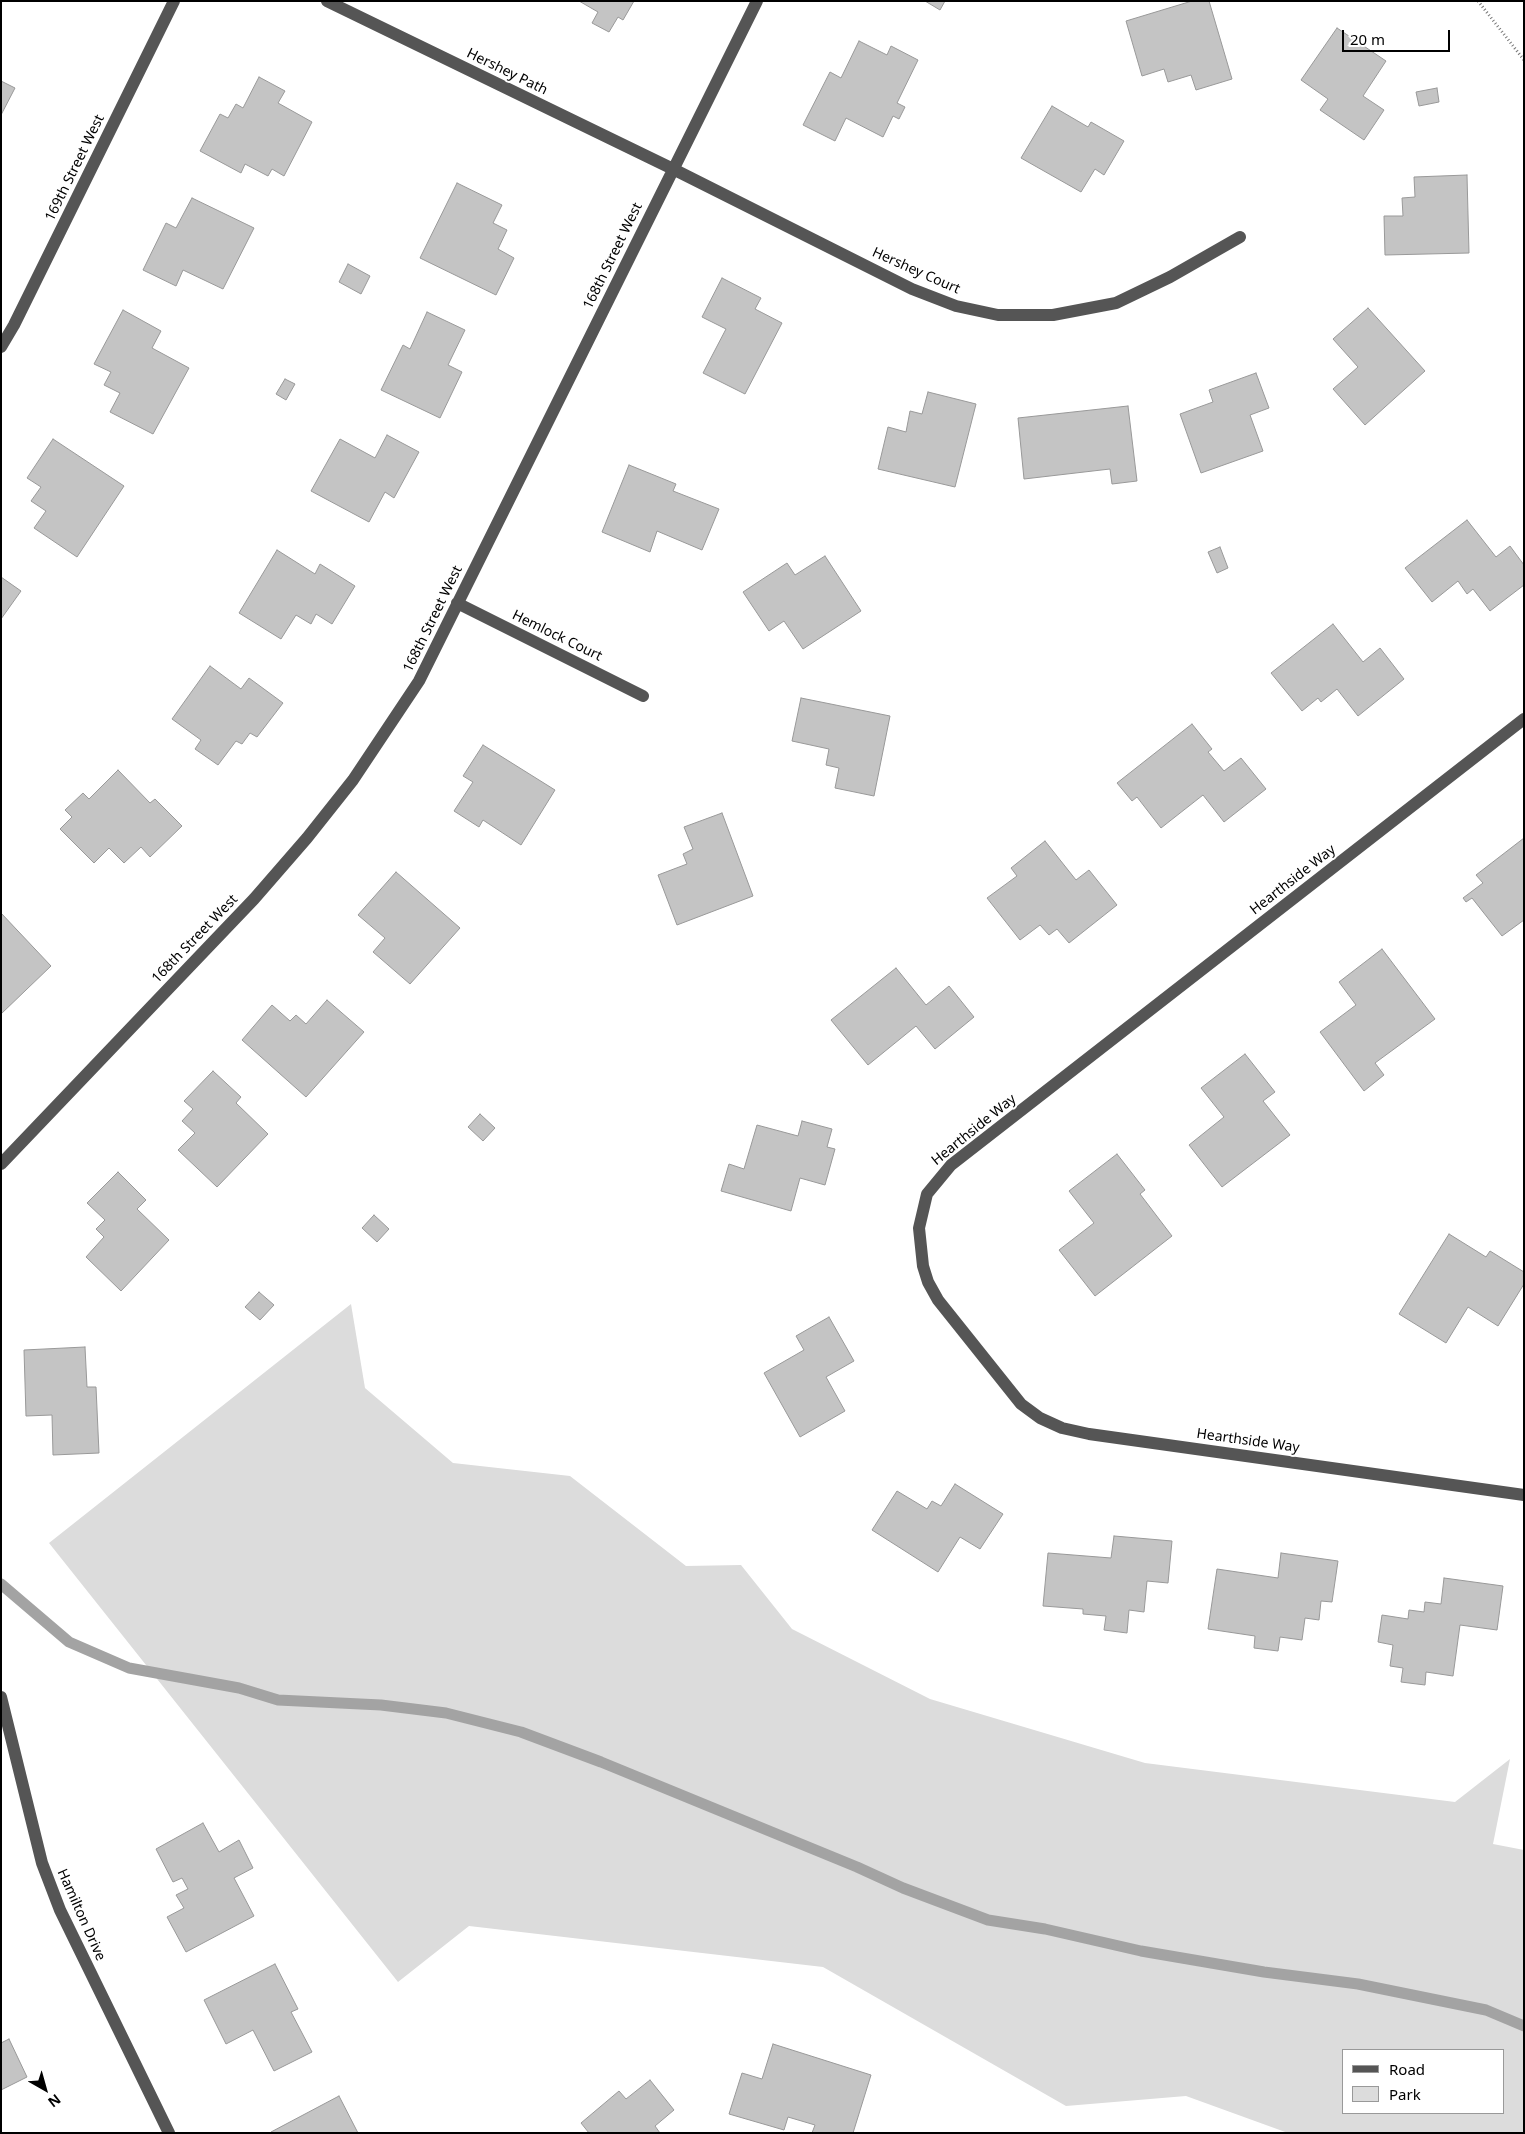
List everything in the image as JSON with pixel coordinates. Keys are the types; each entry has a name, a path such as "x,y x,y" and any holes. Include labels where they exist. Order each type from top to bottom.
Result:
{"street":[{"name":"169th Street West","path":"1,347 19,316 174,1"},
{"name":"Hershey Path","path":"327,1 673,169"},
{"name":"168th Street West","path":"2,1161 254,899 307,838 353,780 419,681 758,1"},
{"name":"Hershey Court","path":"673,169 912,289 956,306 998,315 1053,315 1116,303 1170,277 1240,237"},
{"name":"Hemlock Court","path":"457,603 643,696"},
{"name":"Hearthside Way","path":"1524,720 951,1166 927,1194 919,1228 923,1266 928,1282 938,1300 1021,1404 1040,1418 1062,1428 1089,1434 1524,1495"},
{"name":"Hamilton Drive","path":"1,1697 42,1863 56,1901 168,2133"}],"path":[{"path":"1478,1 1524,60"}],"green space":[{"path":"351,1304 365,1388 453,1463 570,1476 686,1566 741,1565 792,1629 930,1699 1145,1763 1455,1802 1510,1759 1493,1844 1524,1850 1524,2133 1288,2133 1186,2096 1066,2106 823,1967 469,1926 398,1982 49,1543"}],"building":[{"path":"579,1 634,1 623,20 618,17 609,32 592,23 598,12"},
{"path":"925,1 945,1 940,10"},
{"path":"1192,1 1209,1 1232,79 1196,90 1191,75 1168,82 1164,69 1142,76 1126,21"},
{"path":"1337,28 1386,61 1363,96 1384,110 1364,140 1320,110 1328,99 1301,80"},
{"path":"859,41 887,55 891,46 918,60 897,103 905,107 899,119 893,116 883,137 846,118 835,141 803,125 830,72 841,78"},
{"path":"259,77 285,91 278,103 312,122 284,176 272,169 268,176 245,164 241,173 200,151 220,114 228,118 236,104 243,108"},
{"path":"1,81 15,88 1,115"},
{"path":"1437,88 1439,102 1419,106 1416,92"},
{"path":"1052,106 1088,127 1091,122 1124,141 1104,175 1095,169 1081,192 1021,158"},
{"path":"1467,175 1469,253 1385,255 1384,216 1403,216 1402,198 1415,197 1414,177"},
{"path":"457,183 502,205 493,223 507,230 498,249 514,258 496,295 420,258"},
{"path":"192,198 254,228 223,289 183,270 176,286 143,270 166,223 176,228"},
{"path":"348,264 370,276 361,294 339,282"},
{"path":"722,278 761,298 755,309 782,323 745,394 703,373 726,329 702,317"},
{"path":"1368,308 1425,371 1365,425 1333,389 1358,367 1333,339"},
{"path":"123,310 161,331 152,348 189,368 153,434 110,412 120,393 104,385 111,372 94,364"},
{"path":"427,312 465,330 448,365 462,372 440,418 381,390 403,345 410,349"},
{"path":"1256,373 1269,408 1250,415 1263,451 1201,473 1180,414 1213,402 1209,390"},
{"path":"285,379 295,384 286,400 276,394"},
{"path":"928,392 976,404 955,487 878,469 888,427 906,432 910,411 922,414"},
{"path":"1128,406 1137,481 1112,484 1110,469 1024,479 1018,418"},
{"path":"387,435 419,452 394,498 385,492 369,522 311,491 340,439 375,458"},
{"path":"53,439 124,486 77,557 34,528 46,511 31,501 41,487 27,478"},
{"path":"629,465 676,484 673,491 719,509 702,550 657,531 650,552 602,532"},
{"path":"1467,520 1496,557 1510,546 1524,565 1524,585 1490,611 1473,589 1467,594 1458,581 1432,602 1405,568"},
{"path":"1220,547 1228,568 1217,573 1208,552"},
{"path":"277,550 315,574 320,564 355,586 332,624 316,614 311,624 296,615 281,639 239,613"},
{"path":"825,556 861,611 803,649 784,621 769,631 743,592 787,563 795,575"},
{"path":"1,577 21,591 1,619"},
{"path":"1333,624 1363,662 1380,648 1404,679 1358,716 1337,689 1321,702 1318,698 1302,711 1271,673"},
{"path":"210,666 241,689 249,678 283,703 257,737 250,733 242,744 236,741 218,765 195,749 201,740 172,719"},
{"path":"801,698 890,716 874,796 835,788 839,768 826,765 829,749 792,741"},
{"path":"1192,724 1212,749 1208,752 1224,771 1241,758 1266,789 1224,822 1203,795 1161,828 1137,797 1132,801 1117,783"},
{"path":"483,745 555,790 521,845 483,820 479,827 454,811 473,782 463,776"},
{"path":"118,770 150,803 155,799 182,826 150,857 141,847 124,863 109,848 94,863 60,829 72,817 65,810 83,793 89,799"},
{"path":"722,813 753,896 677,925 658,875 687,864 683,854 693,849 684,827"},
{"path":"1524,838 1524,920 1502,936 1472,898 1466,902 1463,898 1483,883 1476,875"},
{"path":"1045,841 1076,880 1089,870 1117,905 1069,943 1057,929 1049,935 1040,925 1020,940 987,898 1017,876 1011,868"},
{"path":"396,872 460,928 410,984 373,952 385,938 358,915"},
{"path":"1,913 51,966 1,1014"},
{"path":"1382,949 1435,1019 1375,1063 1384,1075 1364,1091 1320,1032 1356,1005 1339,982"},
{"path":"896,968 926,1005 949,986 974,1017 935,1049 916,1026 868,1065 831,1020"},
{"path":"327,1000 364,1032 306,1097 242,1040 272,1005 290,1021 296,1015 306,1024"},
{"path":"1245,1054 1275,1092 1263,1101 1290,1135 1222,1187 1189,1145 1224,1117 1201,1088"},
{"path":"213,1071 241,1097 236,1103 268,1134 217,1187 178,1150 195,1133 182,1121 193,1109 184,1101"},
{"path":"480,1114 495,1128 483,1141 468,1127"},
{"path":"802,1121 832,1129 827,1147 835,1149 825,1185 800,1178 791,1211 721,1191 729,1164 744,1169 757,1125 798,1136"},
{"path":"1117,1154 1145,1190 1140,1194 1172,1236 1095,1296 1059,1250 1094,1223 1069,1191"},
{"path":"118,1172 146,1200 137,1209 169,1240 121,1291 86,1257 104,1237 96,1229 105,1220 87,1203"},
{"path":"374,1215 389,1229 377,1242 362,1228"},
{"path":"1449,1234 1486,1257 1490,1251 1524,1272 1524,1284 1498,1326 1468,1307 1446,1343 1399,1314"},
{"path":"259,1292 274,1305 260,1320 245,1307"},
{"path":"829,1317 854,1361 826,1377 845,1411 800,1437 764,1373 804,1350 796,1336"},
{"path":"85,1347 87,1387 96,1387 99,1453 53,1455 52,1415 26,1416 24,1350"},
{"path":"955,1484 1003,1514 980,1549 960,1537 938,1572 872,1530 897,1491 927,1509 932,1501 941,1506"},
{"path":"1114,1536 1172,1541 1168,1583 1147,1581 1144,1612 1129,1610 1127,1633 1104,1630 1106,1616 1083,1614 1083,1609 1043,1606 1048,1553 1111,1558"},
{"path":"1281,1553 1338,1561 1332,1602 1321,1601 1319,1620 1305,1618 1302,1640 1280,1637 1278,1651 1254,1648 1255,1636 1208,1629 1217,1569 1278,1578"},
{"path":"1444,1578 1503,1586 1497,1630 1460,1625 1453,1676 1426,1672 1425,1685 1401,1682 1403,1668 1390,1666 1393,1645 1378,1642 1382,1615 1408,1619 1409,1610 1424,1612 1425,1602 1441,1604"},
{"path":"203,1823 219,1852 239,1840 253,1868 234,1878 254,1916 186,1952 167,1917 184,1908 176,1895 188,1889 182,1878 173,1882 156,1849"},
{"path":"275,1964 298,2009 291,2012 312,2052 274,2071 253,2030 226,2044 204,2000"},
{"path":"9,2039 27,2077 1,2090 1,2043"},
{"path":"773,2044 871,2075 853,2133 812,2133 815,2125 788,2117 784,2130 729,2114 742,2073 762,2079"},
{"path":"650,2080 674,2110 655,2126 660,2133 589,2133 581,2123 619,2091 626,2099"},
{"path":"339,2096 358,2133 271,2133 271,2132"}],"waterway":[{"path":"1,1584 69,1642 129,1668 239,1688 278,1700 381,1705 446,1713 521,1732 601,1762 857,1867 903,1888 988,1920 1045,1929 1141,1951 1264,1972 1358,1984 1486,2010 1524,2026"}]}
